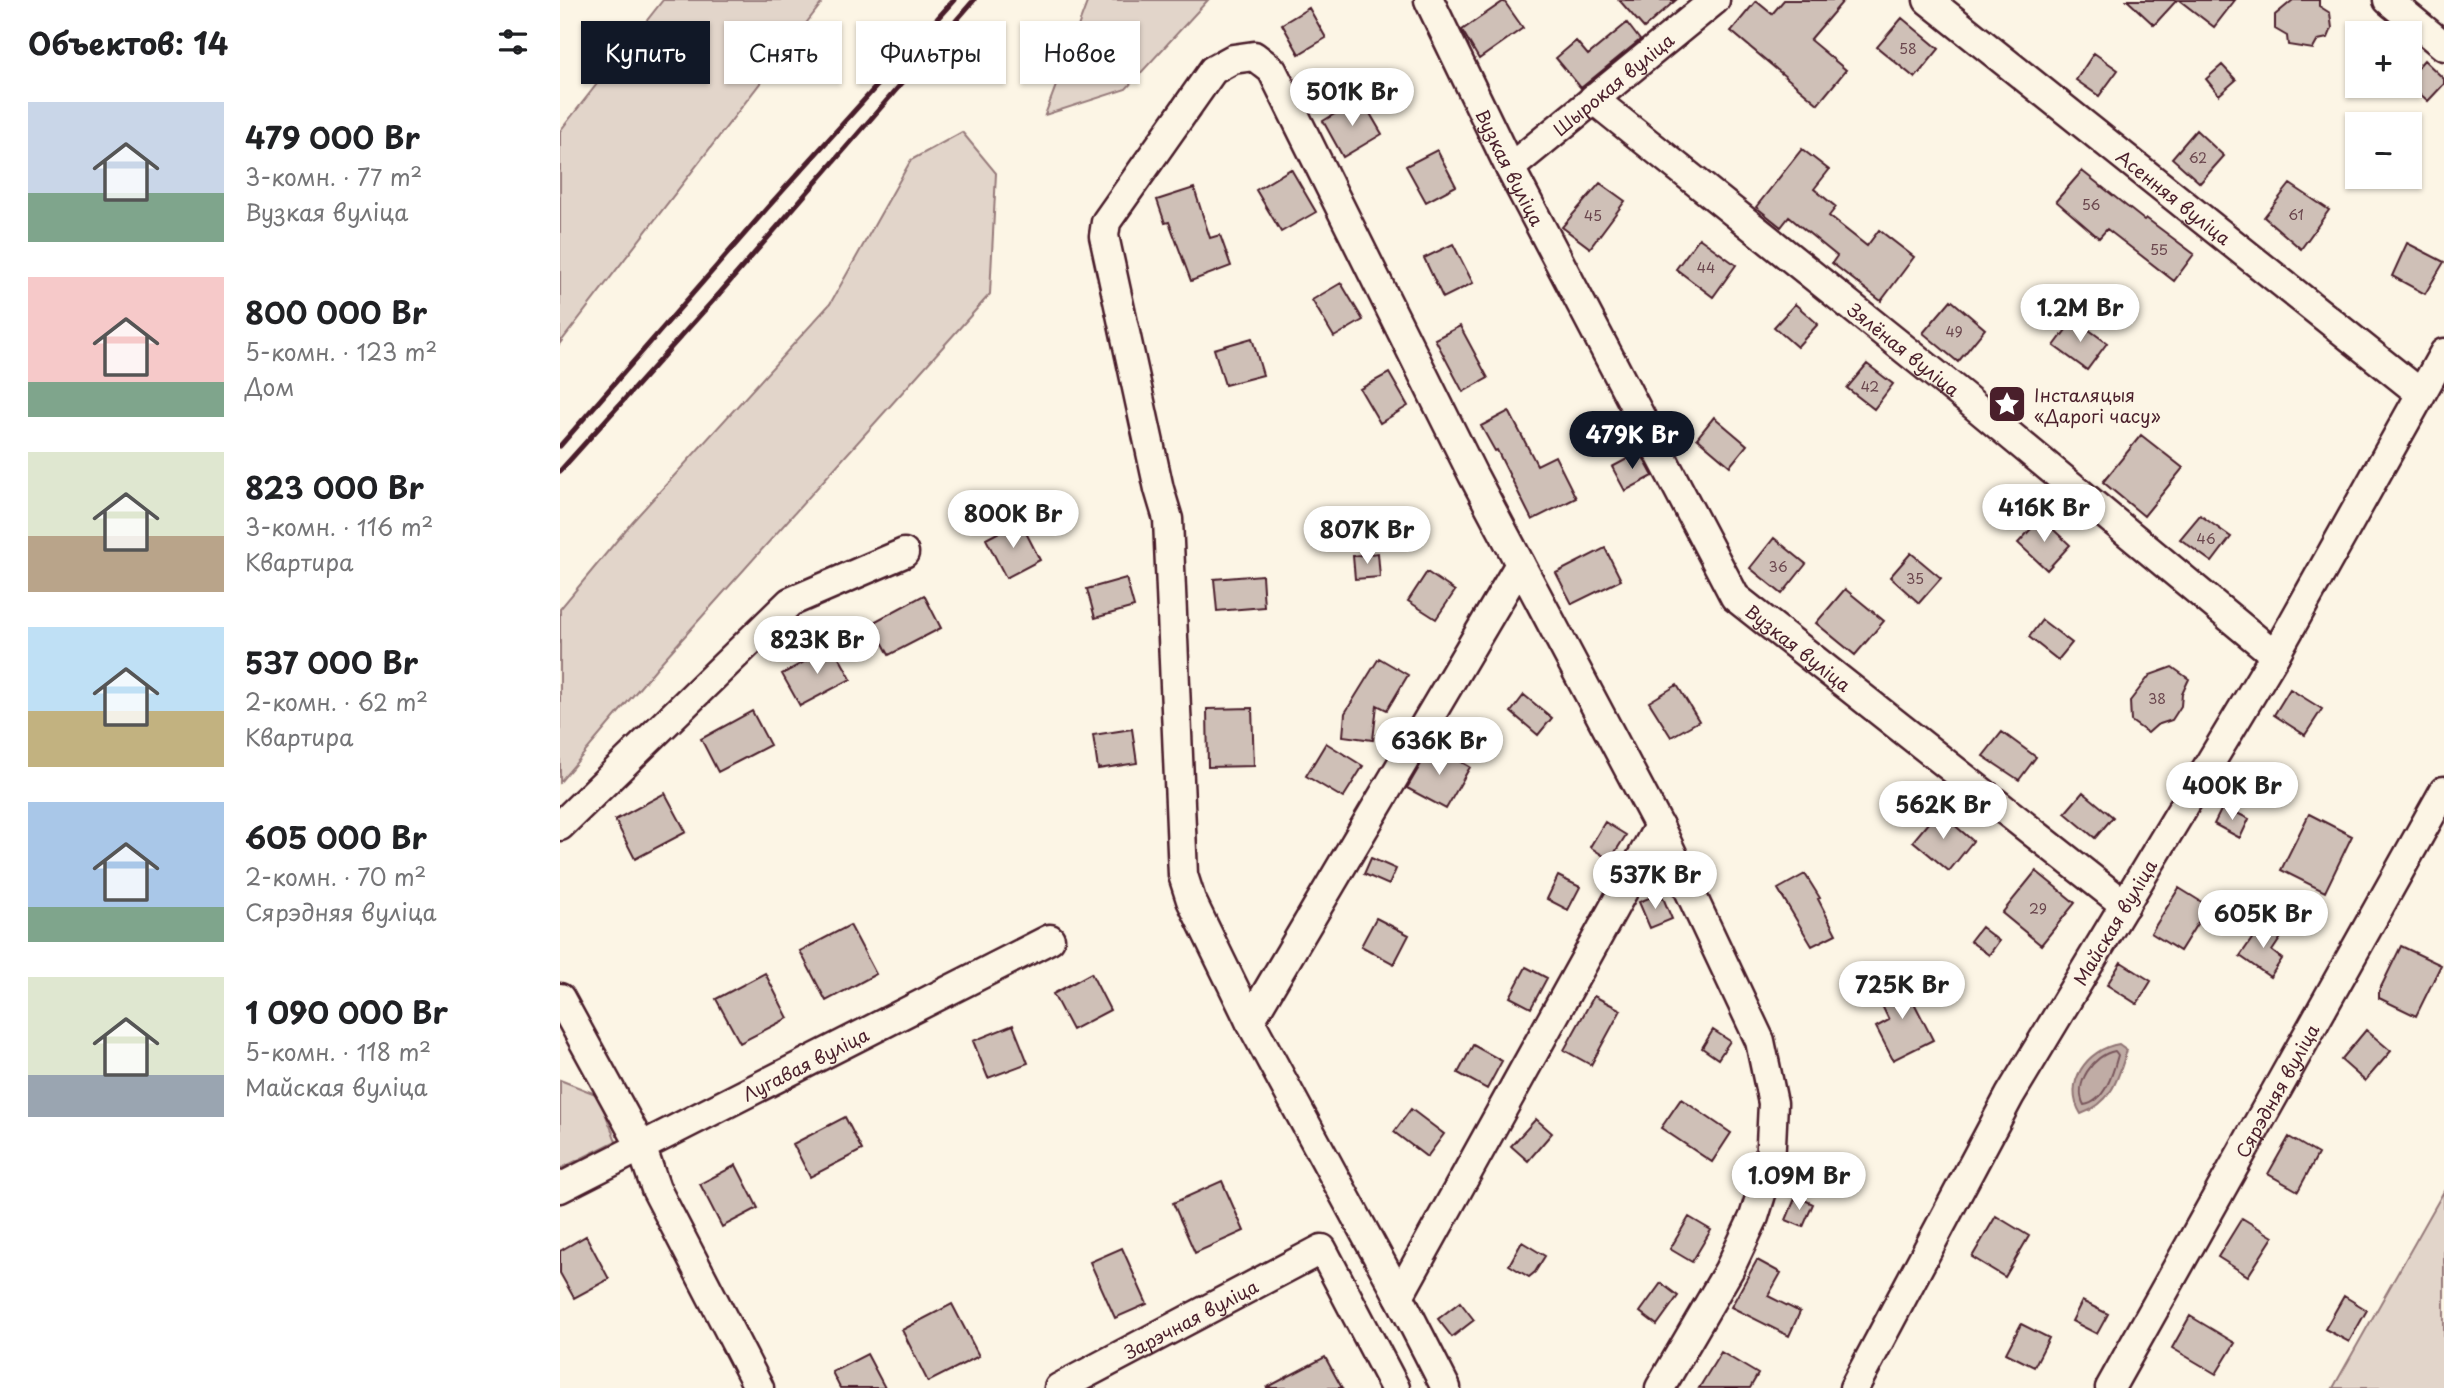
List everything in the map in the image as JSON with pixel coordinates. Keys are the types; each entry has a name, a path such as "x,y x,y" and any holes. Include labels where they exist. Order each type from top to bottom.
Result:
{"street":[{"name":"Вузкая вуліца","path":"1429,0 1510,168 1735,597 2125,905"},
{"name":"Шырокая вуліца","path":"1510,168 1715,0"},
{"name":"Асенняя вуліца","path":"1928,0 2420,393"},
{"path":"2388,0 2444,46"},
{"path":"1446,1388 1251,1021 1191,900 1183,875 1168,519 1159,489 1104,236 1106,222 1213,70 1233,60 1254,56 1272,71 1473,475 1659,827 1760,1041 1773,1103 1770,1166 1754,1217 1729,1270 1660,1388"},
{"name":"Зялёная вуліца","path":"1593,99 1963,396 2275,655"},
{"name":"Майская вуліца","path":"1854,1388 2010,1095 2275,655 2444,353"},
{"path":"560,826 790,602 904,553"},
{"path":"1251,1021 1520,564"},
{"name":"Сярэдняя вуліца","path":"2110,1388 2444,791"},
{"path":"1399,1296 1659,827"},
{"name":"Лугавая вуліца","path":"560,1188 1050,939"},
{"path":"560,998 641,1146 656,1189 759,1388"},
{"name":"Зарэчная вуліца","path":"1059,1388 1322,1249 1395,1388"}],"shaded area":[{"path":"663,0 824,0 808,21 724,21 724,84 759,84 560,343 560,131 597,84 710,84 710,21 646,21"},
{"path":"1088,0 1208,0 1140,74 1140,21 1080,21"},
{"path":"1057,84 1131,84 1126,89 1045,115"},
{"path":"962,132 996,173 990,294 658,666 560,782 560,609 633,521 830,304 911,160"},
{"path":"560,1080 598,1095 616,1141 560,1169"},
{"path":"2444,1191 2444,1388 2333,1388"}],"water":[{"path":"2119,1044 2127,1050 2112,1089 2100,1103 2081,1114 2074,1091 2081,1070 2097,1053"}],"building":[{"path":"1619,0 1676,0 1644,28"},
{"path":"1784,0 1844,0 1810,40 1846,70 1818,104 1731,31 1756,1 1772,14"},
{"path":"2127,0 2177,0 2154,25"},
{"path":"2179,0 2235,0 2214,27"},
{"path":"2293,0 2319,0 2319,6 2330,13 2332,28 2328,38 2318,40 2313,49 2288,45 2287,36 2275,29 2275,15"},
{"path":"1504,1 1523,28 1479,59 1462,30"},
{"path":"1309,8 1326,38 1299,54 1282,24"},
{"path":"1902,18 1939,49 1915,78 1877,47"},
{"path":"1627,23 1640,40 1581,88 1556,58 1576,41 1588,55"},
{"path":"2094,53 2118,70 2099,96 2076,80"},
{"path":"2424,60 2444,79 2444,84 2428,101 2422,96"},
{"path":"2222,65 2236,80 2219,95 2206,79"},
{"path":"1361,98 1382,134 1343,157 1323,121"},
{"path":"2196,130 2224,156 2200,183 2172,158"},
{"path":"1802,149 1829,170 1814,189 1836,207 1829,216 1867,246 1879,230 1914,257 1881,301 1832,263 1837,256 1789,217 1781,227 1756,207"},
{"path":"1437,150 1456,186 1426,202 1406,166"},
{"path":"1291,169 1316,212 1281,232 1256,190"},
{"path":"2082,171 2144,220 2146,218 2194,254 2174,281 2107,229 2099,238 2056,201"},
{"path":"1600,183 1625,201 1590,248 1562,227"},
{"path":"2290,184 2329,210 2301,249 2264,217"},
{"path":"1194,188 1210,238 1220,235 1231,266 1191,281 1169,222 1165,223 1157,200"},
{"path":"1699,238 1736,265 1713,297 1676,269"},
{"path":"2407,243 2444,262 2425,294 2392,276"},
{"path":"1453,244 1473,283 1443,298 1424,258"},
{"path":"1341,283 1363,320 1334,337 1312,300"},
{"path":"1951,300 1985,329 1958,362 1923,333"},
{"path":"1795,304 1818,324 1797,347 1774,327"},
{"path":"2074,319 2107,343 2087,370 2054,346"},
{"path":"1460,326 1488,378 1463,392 1435,339"},
{"path":"1252,338 1263,375 1225,385 1214,349"},
{"path":"1867,364 1893,384 1874,409 1847,388"},
{"path":"1389,373 1408,406 1380,423 1360,389"},
{"path":"1509,411 1537,465 1555,456 1576,498 1532,520 1497,450 1495,451 1481,426"},
{"path":"1714,417 1747,445 1730,466 1697,438"},
{"path":"2141,435 2183,468 2144,516 2103,482"},
{"path":"1640,452 1653,476 1625,491 1612,467"},
{"path":"2200,515 2231,537 2212,562 2180,539"},
{"path":"2041,518 2070,545 2047,570 2018,543"},
{"path":"1020,521 1040,560 1006,578 986,539"},
{"path":"1774,538 1806,564 1782,594 1750,568"},
{"path":"1605,548 1621,580 1572,604 1556,573"},
{"path":"1378,553 1380,577 1355,579 1353,556"},
{"path":"1911,553 1941,578 1919,603 1890,577"},
{"path":"1427,572 1455,591 1436,619 1408,601"},
{"path":"1262,575 1264,607 1217,611 1214,579"},
{"path":"1126,578 1134,607 1095,618 1087,589"},
{"path":"1845,589 1884,621 1855,655 1816,623"},
{"path":"924,595 941,628 889,655 872,623"},
{"path":"2042,620 2072,643 2058,660 2029,637"},
{"path":"833,646 851,679 800,706 782,674"},
{"path":"1379,658 1408,675 1387,710 1377,705 1373,740 1343,736 1345,713"},
{"path":"2172,667 2189,679 2182,694 2181,706 2172,720 2157,725 2148,733 2131,721 2130,701 2150,675"},
{"path":"1677,685 1699,721 1671,737 1649,702"},
{"path":"2290,689 2322,709 2305,735 2274,715"},
{"path":"1524,695 1552,718 1538,735 1511,712"},
{"path":"1252,708 1254,766 1208,767 1207,709"},
{"path":"752,711 770,745 718,772 701,739"},
{"path":"1132,729 1137,763 1098,769 1093,735"},
{"path":"2002,732 2036,757 2019,780 1983,756"},
{"path":"1326,743 1363,766 1343,798 1306,776"},
{"path":"1432,745 1470,767 1446,809 1407,788"},
{"path":"2083,792 2113,817 2095,838 2065,813"},
{"path":"665,793 686,832 635,859 615,820"},
{"path":"2223,806 2249,819 2240,838 2214,824"},
{"path":"1938,811 1973,841 1949,871 1913,841"},
{"path":"2309,814 2352,836 2325,892 2281,870"},
{"path":"1605,822 1626,835 1610,860 1590,847"},
{"path":"1371,858 1396,869 1389,885 1364,874"},
{"path":"2036,871 2075,903 2041,945 2002,913"},
{"path":"1805,874 1820,898 1818,899 1836,934 1812,946 1778,889"},
{"path":"1558,876 1580,887 1568,910 1547,899"},
{"path":"2179,888 2208,906 2180,951 2151,933"},
{"path":"1661,893 1672,919 1650,928 1639,902"},
{"path":"1376,918 1409,935 1394,964 1361,946"},
{"path":"2263,923 2282,936 2272,951 2282,959 2270,977 2240,956"},
{"path":"850,925 876,974 826,1001 800,951"},
{"path":"1981,927 1999,941 1989,955 1970,941"},
{"path":"2401,946 2441,965 2416,1016 2379,998 2379,991"},
{"path":"2121,962 2151,981 2137,1004 2107,985"},
{"path":"1526,967 1547,978 1531,1008 1510,997"},
{"path":"765,973 788,1018 740,1043 716,999"},
{"path":"1091,973 1110,1010 1072,1030 1053,994"},
{"path":"1906,978 1913,994 1910,995 1933,1040 1893,1060 1876,1027 1889,1020 1876,993"},
{"path":"1594,996 1621,1010 1591,1065 1564,1050"},
{"path":"1013,1025 1028,1063 988,1078 973,1041"},
{"path":"1713,1030 1730,1041 1718,1059 1702,1048"},
{"path":"2366,1030 2391,1051 2365,1081 2341,1060"},
{"path":"1473,1045 1502,1061 1487,1089 1458,1073"},
{"path":"1681,1099 1731,1133 1712,1162 1661,1128"},
{"path":"1411,1109 1444,1134 1427,1157 1394,1132"},
{"path":"845,1117 862,1150 810,1177 793,1144"},
{"path":"1536,1119 1552,1133 1528,1161 1511,1146"},
{"path":"2289,1137 2318,1154 2298,1191 2268,1174"},
{"path":"736,1165 758,1208 722,1227 700,1184"},
{"path":"1222,1181 1244,1231 1195,1253 1173,1203"},
{"path":"1796,1196 1813,1204 1803,1227 1786,1220"},
{"path":"1996,1216 2029,1236 2005,1277 1972,1257"},
{"path":"1689,1217 1711,1230 1692,1262 1670,1249"},
{"path":"2242,1218 2273,1237 2248,1276 2218,1257"},
{"path":"586,1236 609,1279 574,1298 560,1273 560,1251"},
{"path":"1522,1242 1545,1256 1529,1277 1509,1265"},
{"path":"1122,1248 1147,1304 1115,1318 1090,1262"},
{"path":"1757,1260 1781,1273 1768,1296 1800,1312 1789,1336 1731,1307"},
{"path":"1661,1283 1678,1296 1657,1325 1640,1312"},
{"path":"2344,1296 2367,1310 2349,1342 2325,1329"},
{"path":"2082,1301 2108,1314 2097,1334 2072,1321"},
{"path":"1460,1302 1474,1320 1452,1337 1438,1319"},
{"path":"952,1304 979,1356 928,1382 902,1330"},
{"path":"2190,1316 2235,1343 2216,1374 2172,1348"},
{"path":"2021,1324 2049,1338 2034,1367 2006,1353"},
{"path":"1721,1352 1758,1374 1750,1388 1699,1388"},
{"path":"867,1354 885,1388 840,1388 832,1372"},
{"path":"1325,1357 1342,1388 1266,1388"}],"railway":[{"path":"560,446 768,207 954,0"},
{"path":"560,471 719,294 974,0"}],"place":[{"name":"Інсталяцыя «Дарогі часу»","path":"2007,404"}]}
